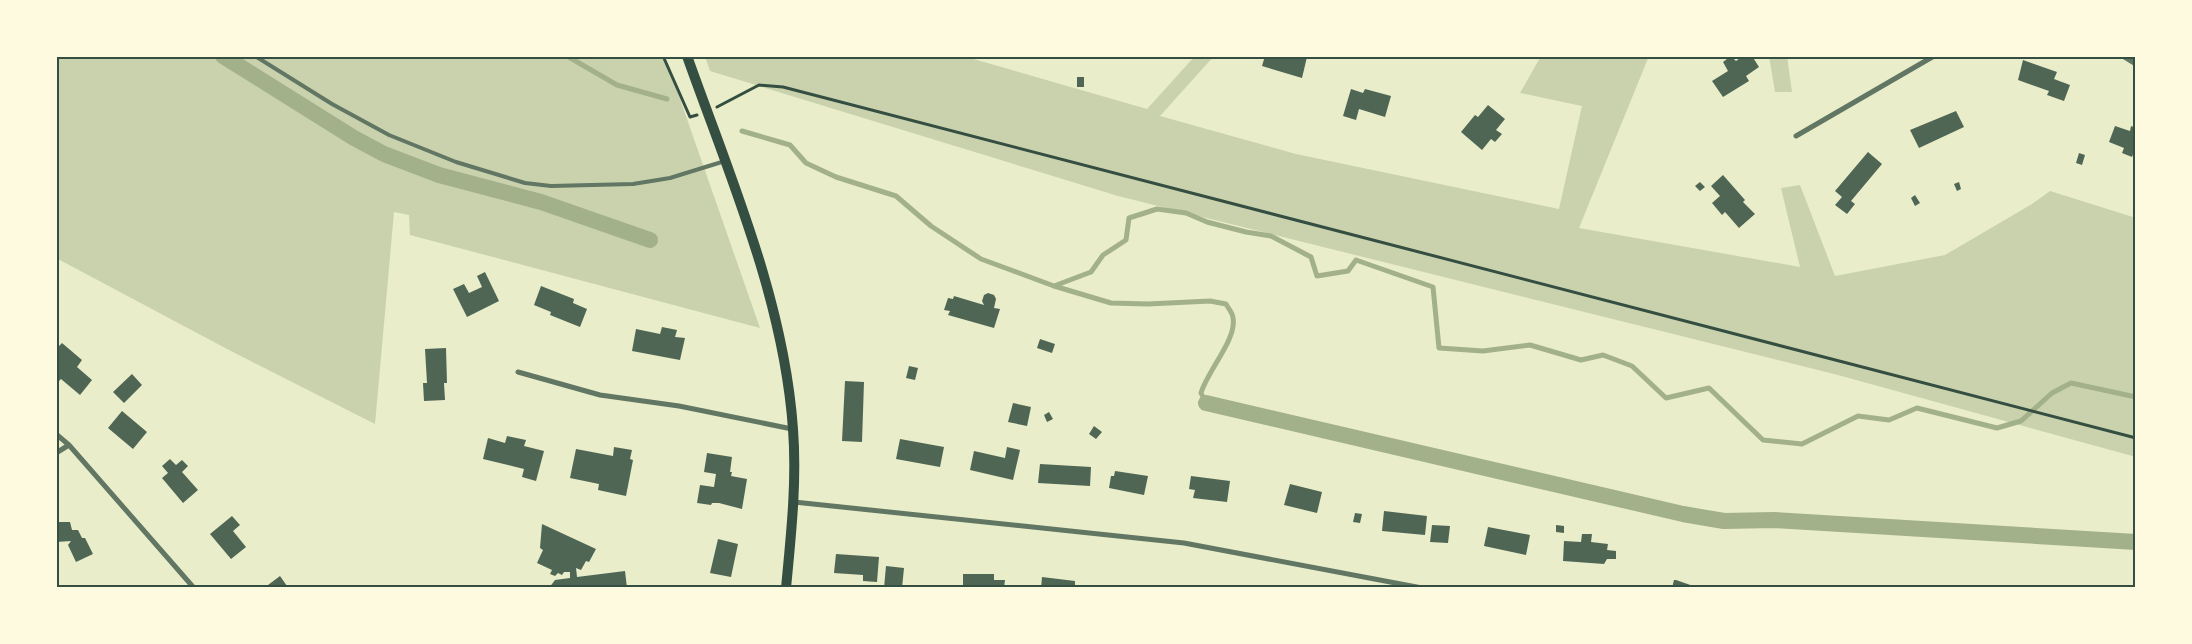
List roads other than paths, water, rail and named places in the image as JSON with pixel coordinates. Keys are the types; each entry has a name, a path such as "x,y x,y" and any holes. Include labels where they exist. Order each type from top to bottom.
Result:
{"main road":[{"path":"687,56 760,266 775,321 785,371 793,429 794,502 786,588"}],"street":[{"path":"1796,136 1934,56"},
{"path":"2123,56 2136,64"},
{"path":"518,372 600,394 679,406 793,429"},
{"path":"56,434 69,445 194,588"},
{"path":"56,453 69,445"},
{"path":"794,502 1184,544 1422,588"}],"lane":[{"path":"255,56 332,104 389,135 456,162 526,183 551,186 633,184 670,178 725,161"}],"waterway":[{"path":"223,56 354,138 384,154 439,175 541,202 650,240"},
{"path":"567,56 617,85 667,99"},
{"path":"742,131 790,145 806,163 836,177 896,196 931,226 981,259 1054,286 1111,303 1148,304 1210,301 1226,304 1233,316 1233,326 1231,335 1201,393 1206,403"},
{"path":"1054,286 1091,272 1103,255 1126,240 1129,218 1157,209 1186,213 1207,222 1271,236 1311,257 1317,276 1348,271 1356,260 1433,287 1439,348 1483,351 1530,345 1581,360 1603,355 1632,366 1666,398 1709,388 1763,440 1802,444 1858,416 1889,420 1917,408 1997,428 2021,421 2052,393 2071,383 2136,397"},
{"path":"1206,403 1683,514 1724,521 1774,520 2136,542"}]}
